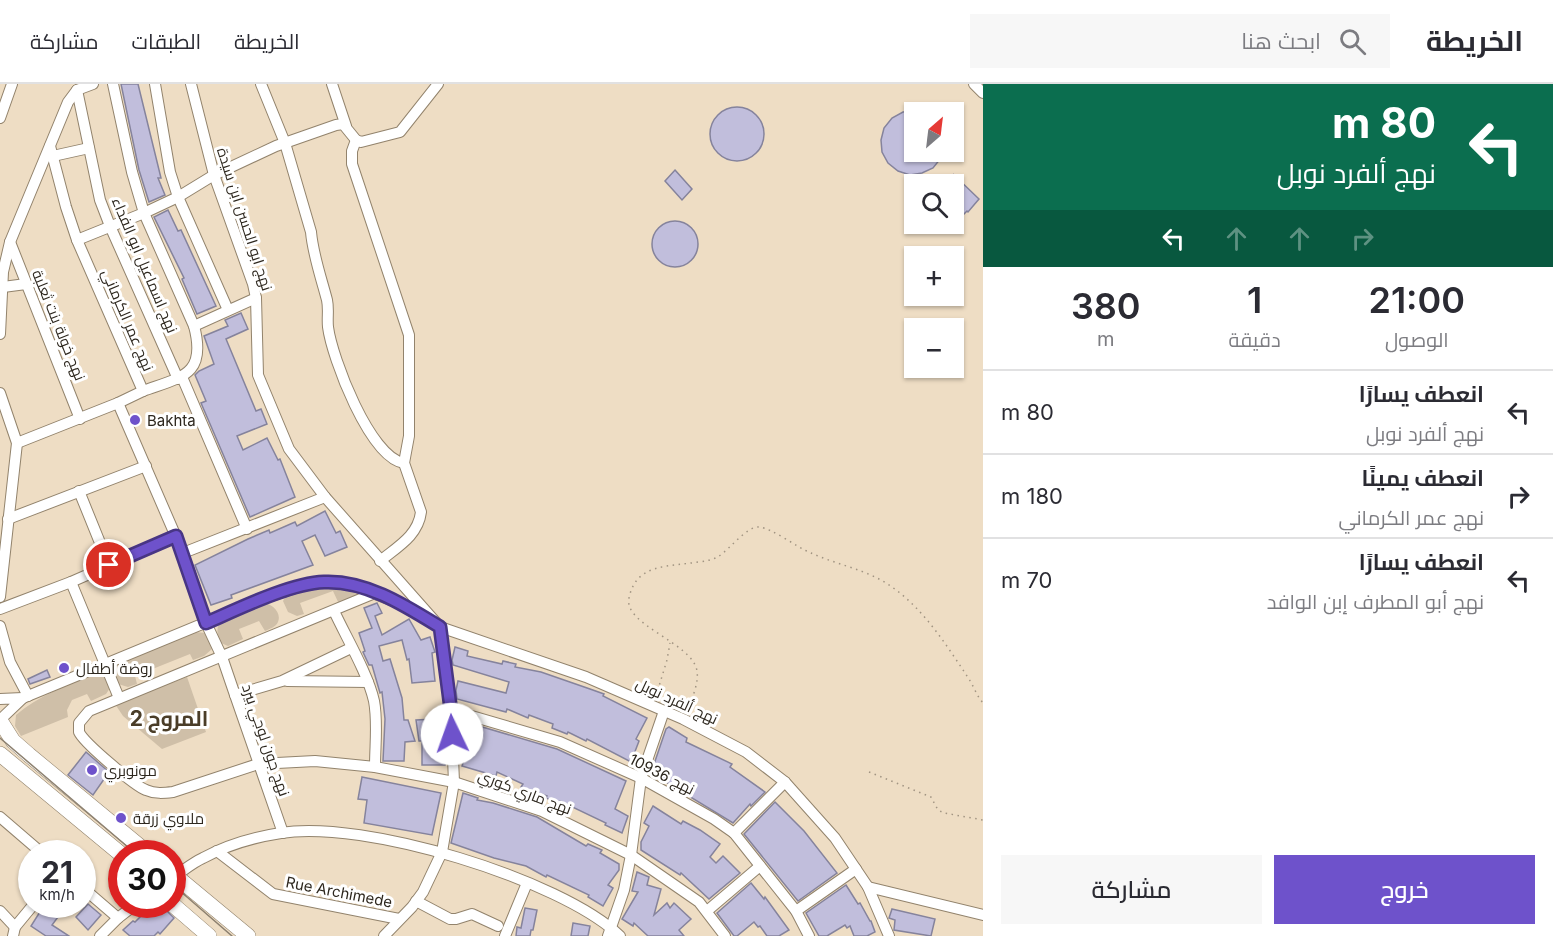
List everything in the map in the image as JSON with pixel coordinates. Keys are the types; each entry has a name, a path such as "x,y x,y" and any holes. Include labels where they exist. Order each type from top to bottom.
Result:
{"street":[{"path":"0,118 12,84"},
{"path":"0,334 3,272 10,242 51,151 68,102 77,90 93,84"},
{"path":"114,84 132,172 144,213 194,326 199,352 191,369 180,378 143,392"},
{"path":"155,84 170,172 178,196 228,310"},
{"name":"نهج ابو الحسن ابن سيدة","path":"191,84 214,175 253,284 256,298 258,375 289,449 325,497 440,627"},
{"path":"261,84 285,142 311,232 327,303 328,326 352,400 366,427 380,446 397,462 404,463"},
{"path":"332,84 346,126 356,140 368,141 400,132 438,84"},
{"path":"974,84 983,93"},
{"name":"نهج اسماعيل ابو الفداء","path":"77,90 100,200 110,226 248,529"},
{"path":"77,240 144,213 214,175 285,142 336,125 346,126"},
{"path":"356,140 352,152 352,164 409,335 409,436 404,463 421,512 414,533 380,561"},
{"path":"51,151 89,148"},
{"name":"نهج عمر الكرماني","path":"17,443 143,392 77,240 51,151"},
{"name":"نهج خولة بنت ثعلبة","path":"10,242 80,418"},
{"path":"3,287 26,284"},
{"path":"194,326 256,298"},
{"path":"0,393 17,443 0,597"},
{"path":"118,403 176,536 206,623 222,657"},
{"path":"8,519 146,465"},
{"path":"80,491 109,565"},
{"path":"183,554 325,497"},
{"path":"0,609 71,582 176,536"},
{"path":"71,582 119,698 375,593"},
{"name":"نهج ألفرد نوبل","path":"0,699 25,697 265,598 304,585 324,582 349,584 406,606 440,627 586,676 683,719 746,752 785,782 835,838 868,887 889,936"},
{"path":"334,611 368,682 375,715 375,767"},
{"path":"0,626 10,662 25,697"},
{"path":"384,936 416,901 434,872 442,852 454,782 451,711 440,627"},
{"path":"236,695 282,681 351,648"},
{"name":"نهج جون لوجي بيرد","path":"222,657 283,832"},
{"path":"282,681 368,682"},
{"name":"نهج ألفرد نوبل","path":"1,721 25,697"},
{"name":"نهج ماري كوري","path":"119,698 89,711 79,723 79,732 87,742 136,785 148,791 162,794 173,792 258,764 315,761 375,767 454,782 542,811 631,855 681,888 707,911 724,936"},
{"name":"نهج 10936","path":"451,711 560,742 641,778 698,809 734,833 796,911 809,936"},
{"path":"610,932 624,890 641,778 664,711"},
{"path":"1,721 13,741 131,840"},
{"path":"0,754 108,843"},
{"path":"734,833 785,782"},
{"path":"0,817 27,840"},
{"path":"186,868 217,851 251,839 283,832 314,830 345,832 442,852 527,883 571,903 610,932 620,936"},
{"name":"Rue Archimede","path":"217,851 273,894 399,919"},
{"path":"707,911 760,866"},
{"path":"796,911 856,869"},
{"path":"505,936 527,883"},
{"path":"186,885 248,936"},
{"path":"868,887 983,915"},
{"path":"96,899 108,909"},
{"path":"416,901 450,919 472,914 498,926"},
{"path":"0,911 14,931 24,918"},
{"path":"186,916 209,936"},
{"path":"100,936 118,918"}],"path":[{"path":"683,719 698,672 693,658 644,624 629,607 628,600 635,580 645,571 709,561 732,546 751,528 760,527 809,553 879,579 905,597 918,609 953,655 983,703"},
{"path":"653,706 667,660 670,641"},
{"path":"869,772 931,797 938,810 944,813 983,820"}],"shaded area":[{"path":"313,586 334,586 364,593 339,604 333,591 300,603 304,614 297,616 288,612 283,601 287,594"},
{"path":"263,603 272,606 277,612 279,618 276,625 265,631 259,621 239,629 243,639 228,646 221,643 217,631 222,620"},
{"path":"194,632 207,633 212,649 204,656 193,660 190,654 135,676 137,684 128,687 118,684 112,672 116,664"},
{"path":"93,674 105,677 110,688 106,694 91,701 87,694 72,700 67,710 68,717 21,736 15,726 16,715 43,697"},
{"path":"187,677 206,732 162,749 123,716 115,704"}],"building":[{"path":"121,84 138,84 161,178 158,178 165,195 149,202 139,170"},
{"path":"737,107 747,109 756,115 762,124 764,134 762,144 756,153 747,159 737,161 727,159 718,153 712,144 710,134 712,124 718,115 727,109"},
{"path":"903,112 904,162 938,162 933,168 922,173 907,174 898,171 888,163 882,152 881,140 884,128 892,118"},
{"path":"675,170 692,189 682,200 665,181"},
{"path":"964,185 979,199 964,214"},
{"path":"168,210 178,231 181,230 216,306 197,314 182,279 184,278 154,217"},
{"path":"675,221 691,228 698,244 691,260 675,267 659,260 652,244 659,228"},
{"path":"241,313 248,329 226,339 256,411 261,409 267,424 237,436 243,450 267,438 278,460 280,459 295,497 250,517 201,403 206,401 195,375 214,364 204,336 228,326 225,320"},
{"path":"325,511 336,533 340,531 347,547 325,556 315,535 302,541 313,565 231,595 232,598 211,605 195,565 269,530 270,533 295,522 297,526"},
{"path":"377,603 382,613 375,616 382,635 409,619 421,640 430,637 435,652 432,653 435,681 412,683 409,659 407,660 402,640 379,646 383,661 390,659 402,698 404,720 408,720 415,741 405,742 404,761 383,761 385,719 382,692 380,693 372,665 369,665 363,652 365,651 359,633 372,628 364,608"},
{"path":"455,647 468,651 467,656 502,664 503,661 516,664 515,667 541,672 604,694 603,696 647,718 636,739 639,741 631,762 587,739 586,741 568,732 567,734 552,728 553,724 529,715 528,718 507,709 506,712 457,699 458,681 506,693 509,682 453,665"},
{"path":"47,670 50,677 30,684 28,679"},
{"path":"435,719 436,744 445,744 445,765 422,765 422,741 419,741 416,720"},
{"path":"462,721 557,749 626,781 615,809 628,816 622,833 560,801 559,804 546,798 547,796 521,787 523,784 497,772 496,776 462,766 470,743 460,735"},
{"path":"669,727 687,738 686,742 732,764 730,767 765,792 751,806 750,804 733,823 651,773 666,729"},
{"path":"86,752 109,772 93,795 68,775"},
{"path":"362,777 441,793 432,835 364,823 367,800 358,799"},
{"path":"463,793 478,798 477,800 537,817 586,846 588,844 602,850 600,853 619,864 619,870 608,885 613,888 603,906 588,897 589,895 526,866 451,843"},
{"path":"775,802 804,831 837,873 798,901 744,834"},
{"path":"653,806 681,824 683,821 700,830 720,844 710,857 716,863 723,856 740,873 709,899 681,873 680,875 641,850 641,842 649,826 644,823"},
{"path":"637,872 649,877 647,885 661,889 654,915 667,903 670,908 674,903 691,919 679,930 684,936 648,936 634,923 633,926 622,919 638,892 632,891"},
{"path":"751,883 764,899 765,897 789,930 779,936 767,936 754,922 734,936 717,913"},
{"path":"846,885 858,904 860,903 875,932 867,936 854,936 850,926 847,928 845,925 827,936 819,936 806,913"},
{"path":"525,908 537,910 533,930 530,936 516,936 517,927 521,928"},
{"path":"892,909 935,919 931,936 894,930 895,920 889,918"},
{"path":"96,911 101,915 88,930 77,918 96,918"},
{"path":"36,918 57,918 52,925 69,936 46,936 31,926"},
{"path":"139,918 174,918 160,934 158,932 154,936 130,936 123,930 133,921"},
{"path":"573,923 590,926 588,936 571,936"}],"tram line":[{"path":"0,738 120,840"},
{"path":"186,896 232,936"}],"place":[{"name":"Bakhta","path":"135,420"},
{"name":"روضة أطفال","path":"64,668"},
{"name":"مونوبري","path":"92,770"},
{"name":"ملاوي زرقة","path":"121,818"}],"district":[{"name":"المروج 2","path":"169,718"}],"route":[{"path":"109,565 176,536 206,623 265,598 304,585 324,582 349,584 406,606 440,627 452,734"}]}
